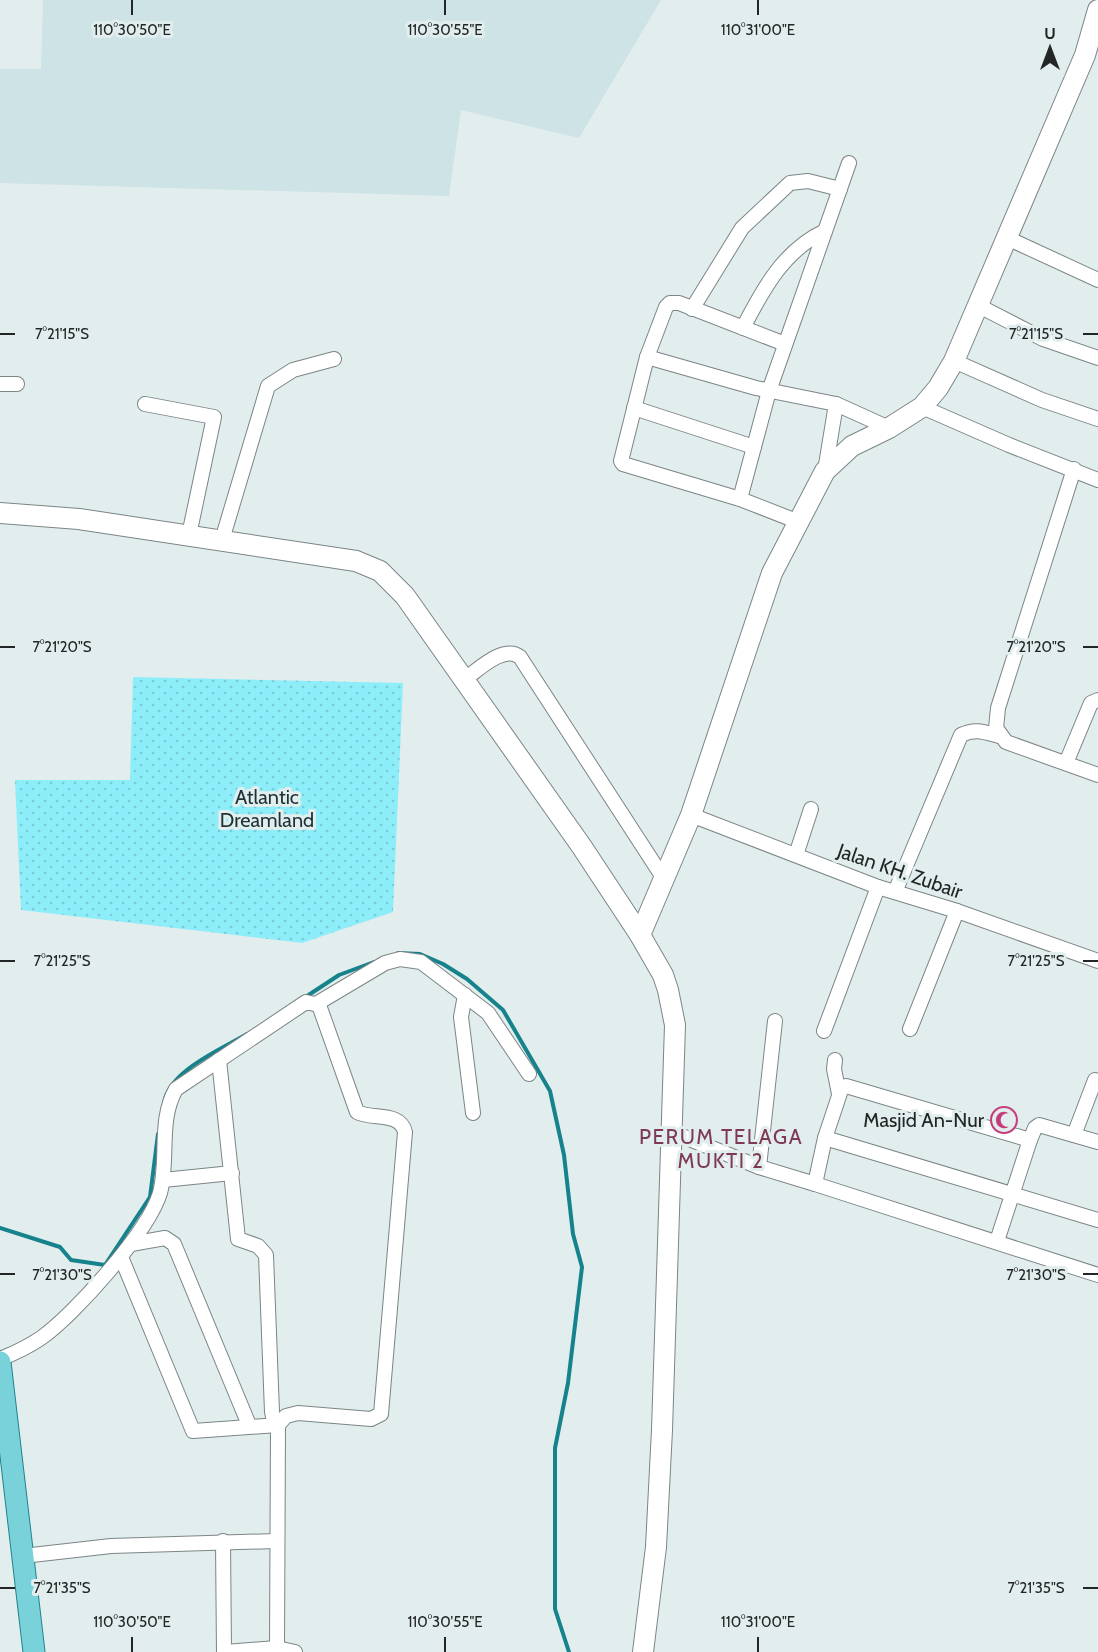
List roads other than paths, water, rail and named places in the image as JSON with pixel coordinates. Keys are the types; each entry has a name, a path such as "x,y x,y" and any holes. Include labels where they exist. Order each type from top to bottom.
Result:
{"main road":[{"path":"0,1360 3,1416 34,1652"}],"street":[{"path":"825,471 852,446 889,428 922,407 938,388 954,361 1095,34 1098,10"},
{"path":"740,499 770,391 849,164"},
{"path":"692,309 742,228 790,183 808,181 840,189"},
{"path":"743,328 760,296 780,266 812,237 825,231"},
{"path":"1007,237 1098,280"},
{"path":"786,344 679,303 670,303 666,307 647,357 622,451 623,464 740,499 799,522"},
{"path":"977,305 1043,339 1098,358"},
{"path":"647,357 770,391 836,404 889,428"},
{"path":"222,540 268,386 294,370 334,359"},
{"path":"954,361 1042,400 1098,419"},
{"path":"0,384 17,384"},
{"path":"145,404 214,417 189,535"},
{"path":"640,935 691,814 772,573 825,471 836,404"},
{"path":"922,407 1009,446 1098,480"},
{"path":"634,408 754,447"},
{"path":"999,736 996,728 998,708 1074,469"},
{"path":"0,513 79,519 152,532 222,540 356,561 380,571 405,596 465,679 640,935 663,975 673,1012 672,1132 658,1527 643,1652"},
{"path":"465,679 501,655 511,653 520,657 664,879"},
{"path":"1066,763 1091,703 1098,700"},
{"path":"895,892 961,735 970,730 979,730 1098,775"},
{"path":"796,855 811,809"},
{"name":"Jalan KH. Zubair","path":"691,814 878,887 957,911 1098,961"},
{"path":"824,1031 878,887"},
{"path":"910,1029 957,911"},
{"path":"316,1004 385,963 400,960 421,962 488,1013 529,1074"},
{"path":"465,995 461,1017 473,1113"},
{"path":"0,1360 26,1348 54,1328 121,1257 130,1244 154,1207 163,1180 167,1111 172,1096 182,1083 306,1002 316,1004 323,1012 357,1112 397,1120 404,1125 405,1131 382,1410 377,1418 294,1414 283,1418 277,1425 249,1425 193,1431 121,1257"},
{"path":"759,1167 775,1021"},
{"path":"219,1060 238,1239 258,1245 266,1255 272,1412 277,1425 277,1648"},
{"path":"835,1060 834,1068 839,1094"},
{"path":"1074,1135 1095,1080"},
{"path":"814,1184 825,1138 843,1087 852,1086 1030,1140"},
{"path":"997,1240 1011,1193 1035,1128 1039,1125 1098,1142"},
{"path":"672,1132 759,1167 997,1240 1098,1275"},
{"path":"825,1138 1098,1220"},
{"path":"163,1180 231,1173"},
{"path":"130,1244 165,1238 174,1244 249,1425"},
{"path":"223,1541 224,1652 277,1648 295,1652"},
{"path":"23,1556 111,1546 276,1541"}],"waterway":[{"path":"398,953 420,954 443,964 467,979 503,1010 550,1091 564,1155 573,1234 582,1267 568,1383 555,1448 555,1609 569,1652"},
{"path":"304,998 339,975 374,962"},
{"path":"164,1103 175,1081 185,1071 247,1034"},
{"path":"0,1228 60,1247 71,1260 105,1265 150,1197 158,1134"}],"place":[{"name":"Masjid An-Nur","path":"1004,1120"}],"district":[{"name":"PERUM TELAGA MUKTI 2","path":"721,1149"}],"park label":[{"name":"Atlantic Dreamland","path":"267,808"}]}
